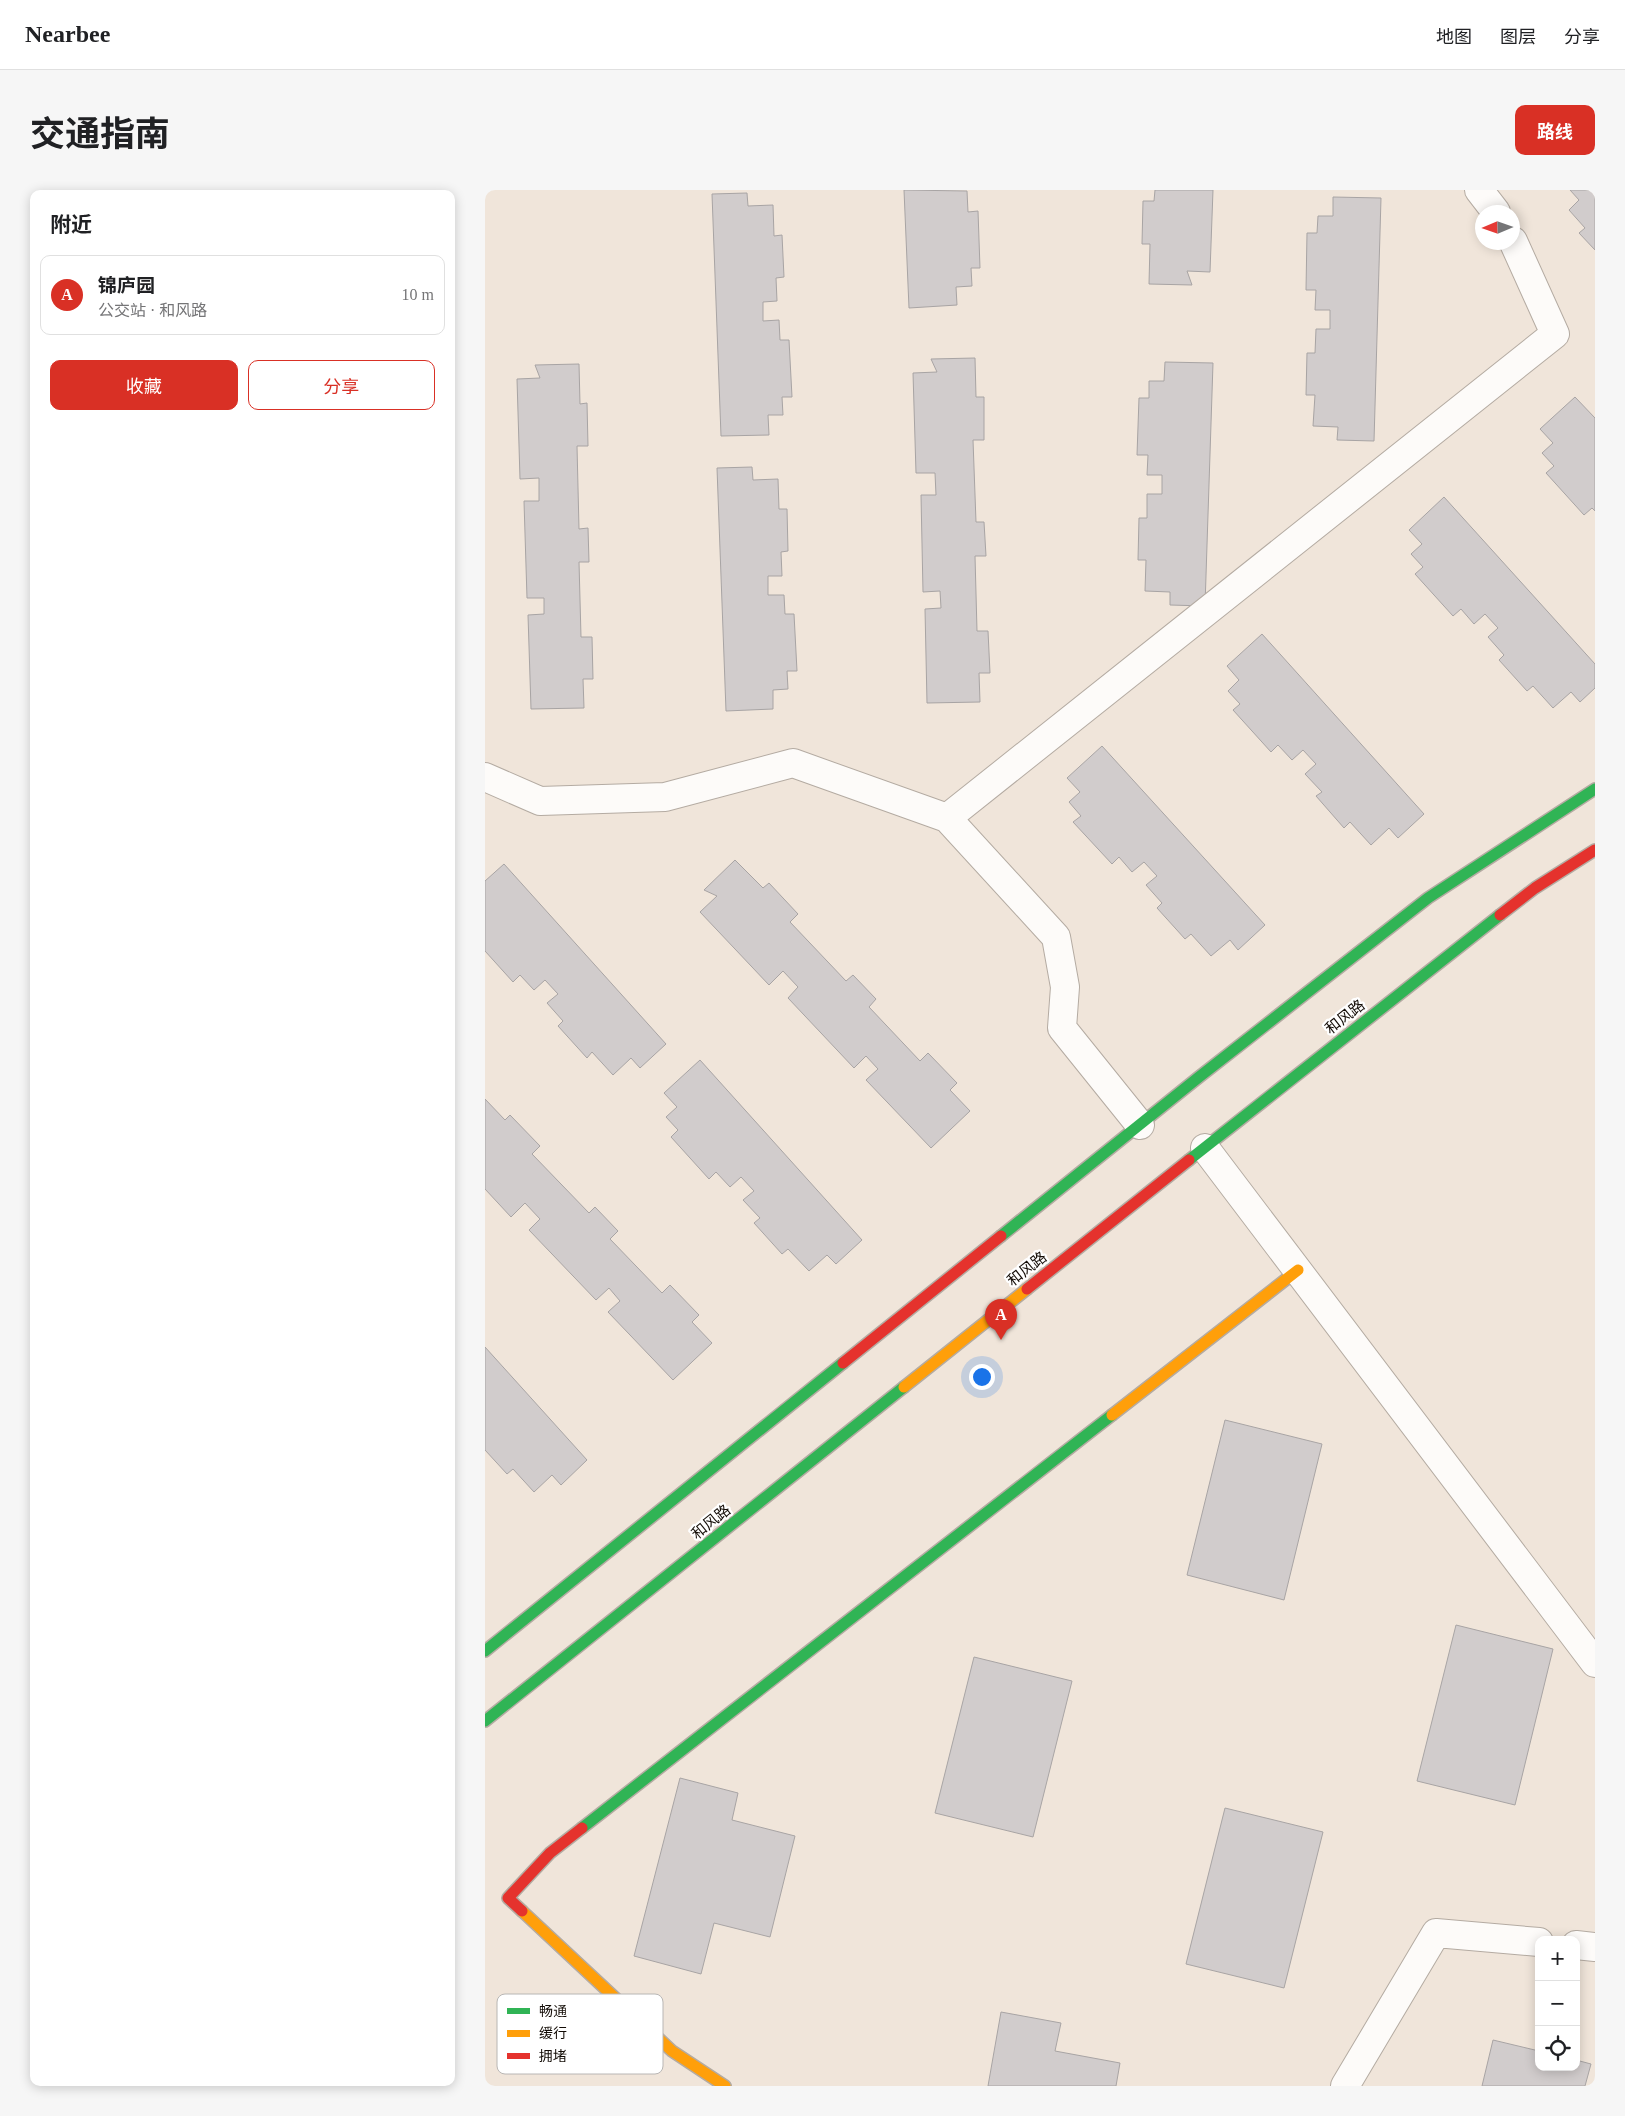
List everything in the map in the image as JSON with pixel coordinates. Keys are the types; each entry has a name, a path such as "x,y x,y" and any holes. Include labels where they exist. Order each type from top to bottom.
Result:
{"street":[{"path":"1479,190 1491,205"},
{"path":"947,818 1555,334 1517,250"},
{"path":"485,777 540,801 665,796 793,763 947,818 1056,938 1065,988 1062,1028 1140,1125"},
{"path":"485,1651 1140,1125 1428,898 1595,789"},
{"name":"和风路","path":"485,1721 1535,888 1595,850"},
{"path":"1205,1148 1595,1662"},
{"path":"611,1994 508,1898 550,1853 1298,1270"},
{"path":"1345,2086 1436,1933 1535,1942"},
{"path":"1580,1945 1595,1947"},
{"path":"663,2043 672,2051 725,2086"}],"building":[{"path":"904,190 967,191 968,212 978,211 980,268 971,268 972,286 956,287 957,305 909,308"},
{"path":"1155,190 1213,190 1210,272 1187,271 1192,285 1149,284 1150,244 1142,244 1143,201 1154,201"},
{"path":"1570,190 1595,190 1595,250 1579,233 1585,228 1569,210 1579,200"},
{"path":"747,193 748,206 773,205 774,236 782,235 784,277 776,278 777,301 763,302 763,321 779,320 780,340 789,340 792,397 782,397 783,415 768,415 769,435 721,436 712,194"},
{"path":"1333,197 1381,198 1374,441 1337,440 1338,427 1313,426 1315,395 1306,395 1307,353 1315,353 1316,329 1330,329 1330,310 1315,310 1316,290 1306,290 1307,233 1317,233 1318,216 1333,216"},
{"path":"975,358 976,397 984,397 984,440 973,440 976,522 984,522 986,556 975,556 977,631 988,631 990,673 979,673 980,702 927,703 925,609 941,608 940,591 923,592 921,495 936,495 935,473 916,473 913,373 937,372 931,359"},
{"path":"1165,362 1213,363 1205,606 1170,605 1170,592 1145,591 1146,560 1138,560 1139,518 1147,518 1147,494 1162,494 1162,475 1147,475 1148,455 1137,455 1139,398 1149,398 1149,381 1164,381"},
{"path":"579,364 580,404 587,403 588,446 577,446 579,529 588,528 589,562 579,562 581,637 592,637 593,679 583,679 584,708 531,709 528,615 544,614 544,598 527,598 524,501 539,501 539,478 520,479 517,379 540,378 535,365"},
{"path":"1575,397 1595,418 1595,511 1592,508 1584,515 1546,473 1554,466 1542,453 1553,443 1540,429"},
{"path":"752,467 753,480 778,479 779,509 787,509 788,551 781,552 782,576 768,576 768,595 784,595 785,614 794,614 797,671 787,671 788,689 773,690 773,709 726,711 717,468"},
{"path":"1444,497 1595,664 1595,688 1580,702 1571,692 1553,708 1533,686 1527,691 1499,660 1504,655 1488,637 1498,628 1485,614 1474,624 1461,609 1453,616 1415,574 1423,567 1411,554 1422,544 1409,530"},
{"path":"1262,634 1424,814 1398,838 1389,828 1371,845 1350,822 1344,828 1316,796 1322,792 1305,774 1316,764 1303,750 1292,760 1278,745 1271,752 1233,710 1240,704 1228,691 1239,680 1227,666"},
{"path":"1102,746 1265,925 1238,950 1230,940 1211,956 1191,934 1185,939 1157,908 1162,903 1146,885 1157,876 1144,862 1132,872 1119,857 1112,864 1073,822 1081,816 1069,802 1080,792 1067,778"},
{"path":"735,860 763,888 769,883 798,914 790,922 846,981 853,975 876,999 869,1007 920,1061 928,1053 957,1083 950,1090 970,1111 931,1148 866,1080 878,1069 866,1056 854,1068 788,998 798,987 783,971 769,985 700,912 717,896 704,890"},
{"path":"504,864 666,1044 640,1068 631,1058 613,1075 592,1052 587,1058 558,1026 563,1021 547,1003 558,994 545,980 534,990 520,975 513,982 485,951 485,881"},
{"path":"700,1060 862,1240 836,1264 827,1255 809,1271 788,1249 782,1254 754,1223 760,1218 743,1200 754,1191 741,1177 730,1187 716,1172 709,1179 671,1137 678,1130 666,1117 677,1107 664,1093"},
{"path":"485,1099 505,1120 510,1115 540,1146 532,1154 589,1213 595,1207 618,1231 610,1239 662,1293 670,1285 699,1315 692,1322 712,1343 673,1380 608,1312 620,1301 609,1288 596,1300 529,1230 540,1219 525,1203 511,1217 485,1189"},
{"path":"485,1347 587,1460 561,1485 552,1475 534,1492 513,1469 507,1474 485,1450"},
{"path":"1225,1420 1322,1444 1284,1600 1187,1575"},
{"path":"1456,1625 1553,1649 1515,1805 1417,1781"},
{"path":"974,1657 1072,1681 1033,1837 935,1813"},
{"path":"680,1778 738,1793 732,1820 795,1836 770,1937 714,1923 701,1974 634,1956"},
{"path":"1225,1808 1323,1832 1284,1988 1186,1964"},
{"path":"1001,2012 1061,2023 1055,2051 1120,2063 1116,2086 988,2086"},
{"path":"1493,2040 1535,2050 1535,2071 1580,2071 1580,2061 1591,2064 1585,2086 1482,2086"}],"traffic: fast":[{"path":"1001,1236 1199,1077 1428,898 1595,789"},
{"path":"1189,1160 1500,915"},
{"path":"485,1651 843,1363"},
{"path":"485,1721 904,1387"},
{"path":"582,1828 1112,1415"}],"traffic: slow":[{"path":"1112,1415 1298,1270"},
{"path":"904,1387 1027,1289"},
{"path":"522,1911 611,1994"},
{"path":"663,2043 672,2051 725,2086"}],"traffic: jam":[{"path":"1500,915 1535,888 1595,850"},
{"path":"1027,1289 1189,1160"},
{"path":"843,1363 1001,1236"},
{"path":"522,1911 508,1898 550,1853 582,1828"}],"place":[{"name":"锦庐园","path":"1001,1340"}]}
